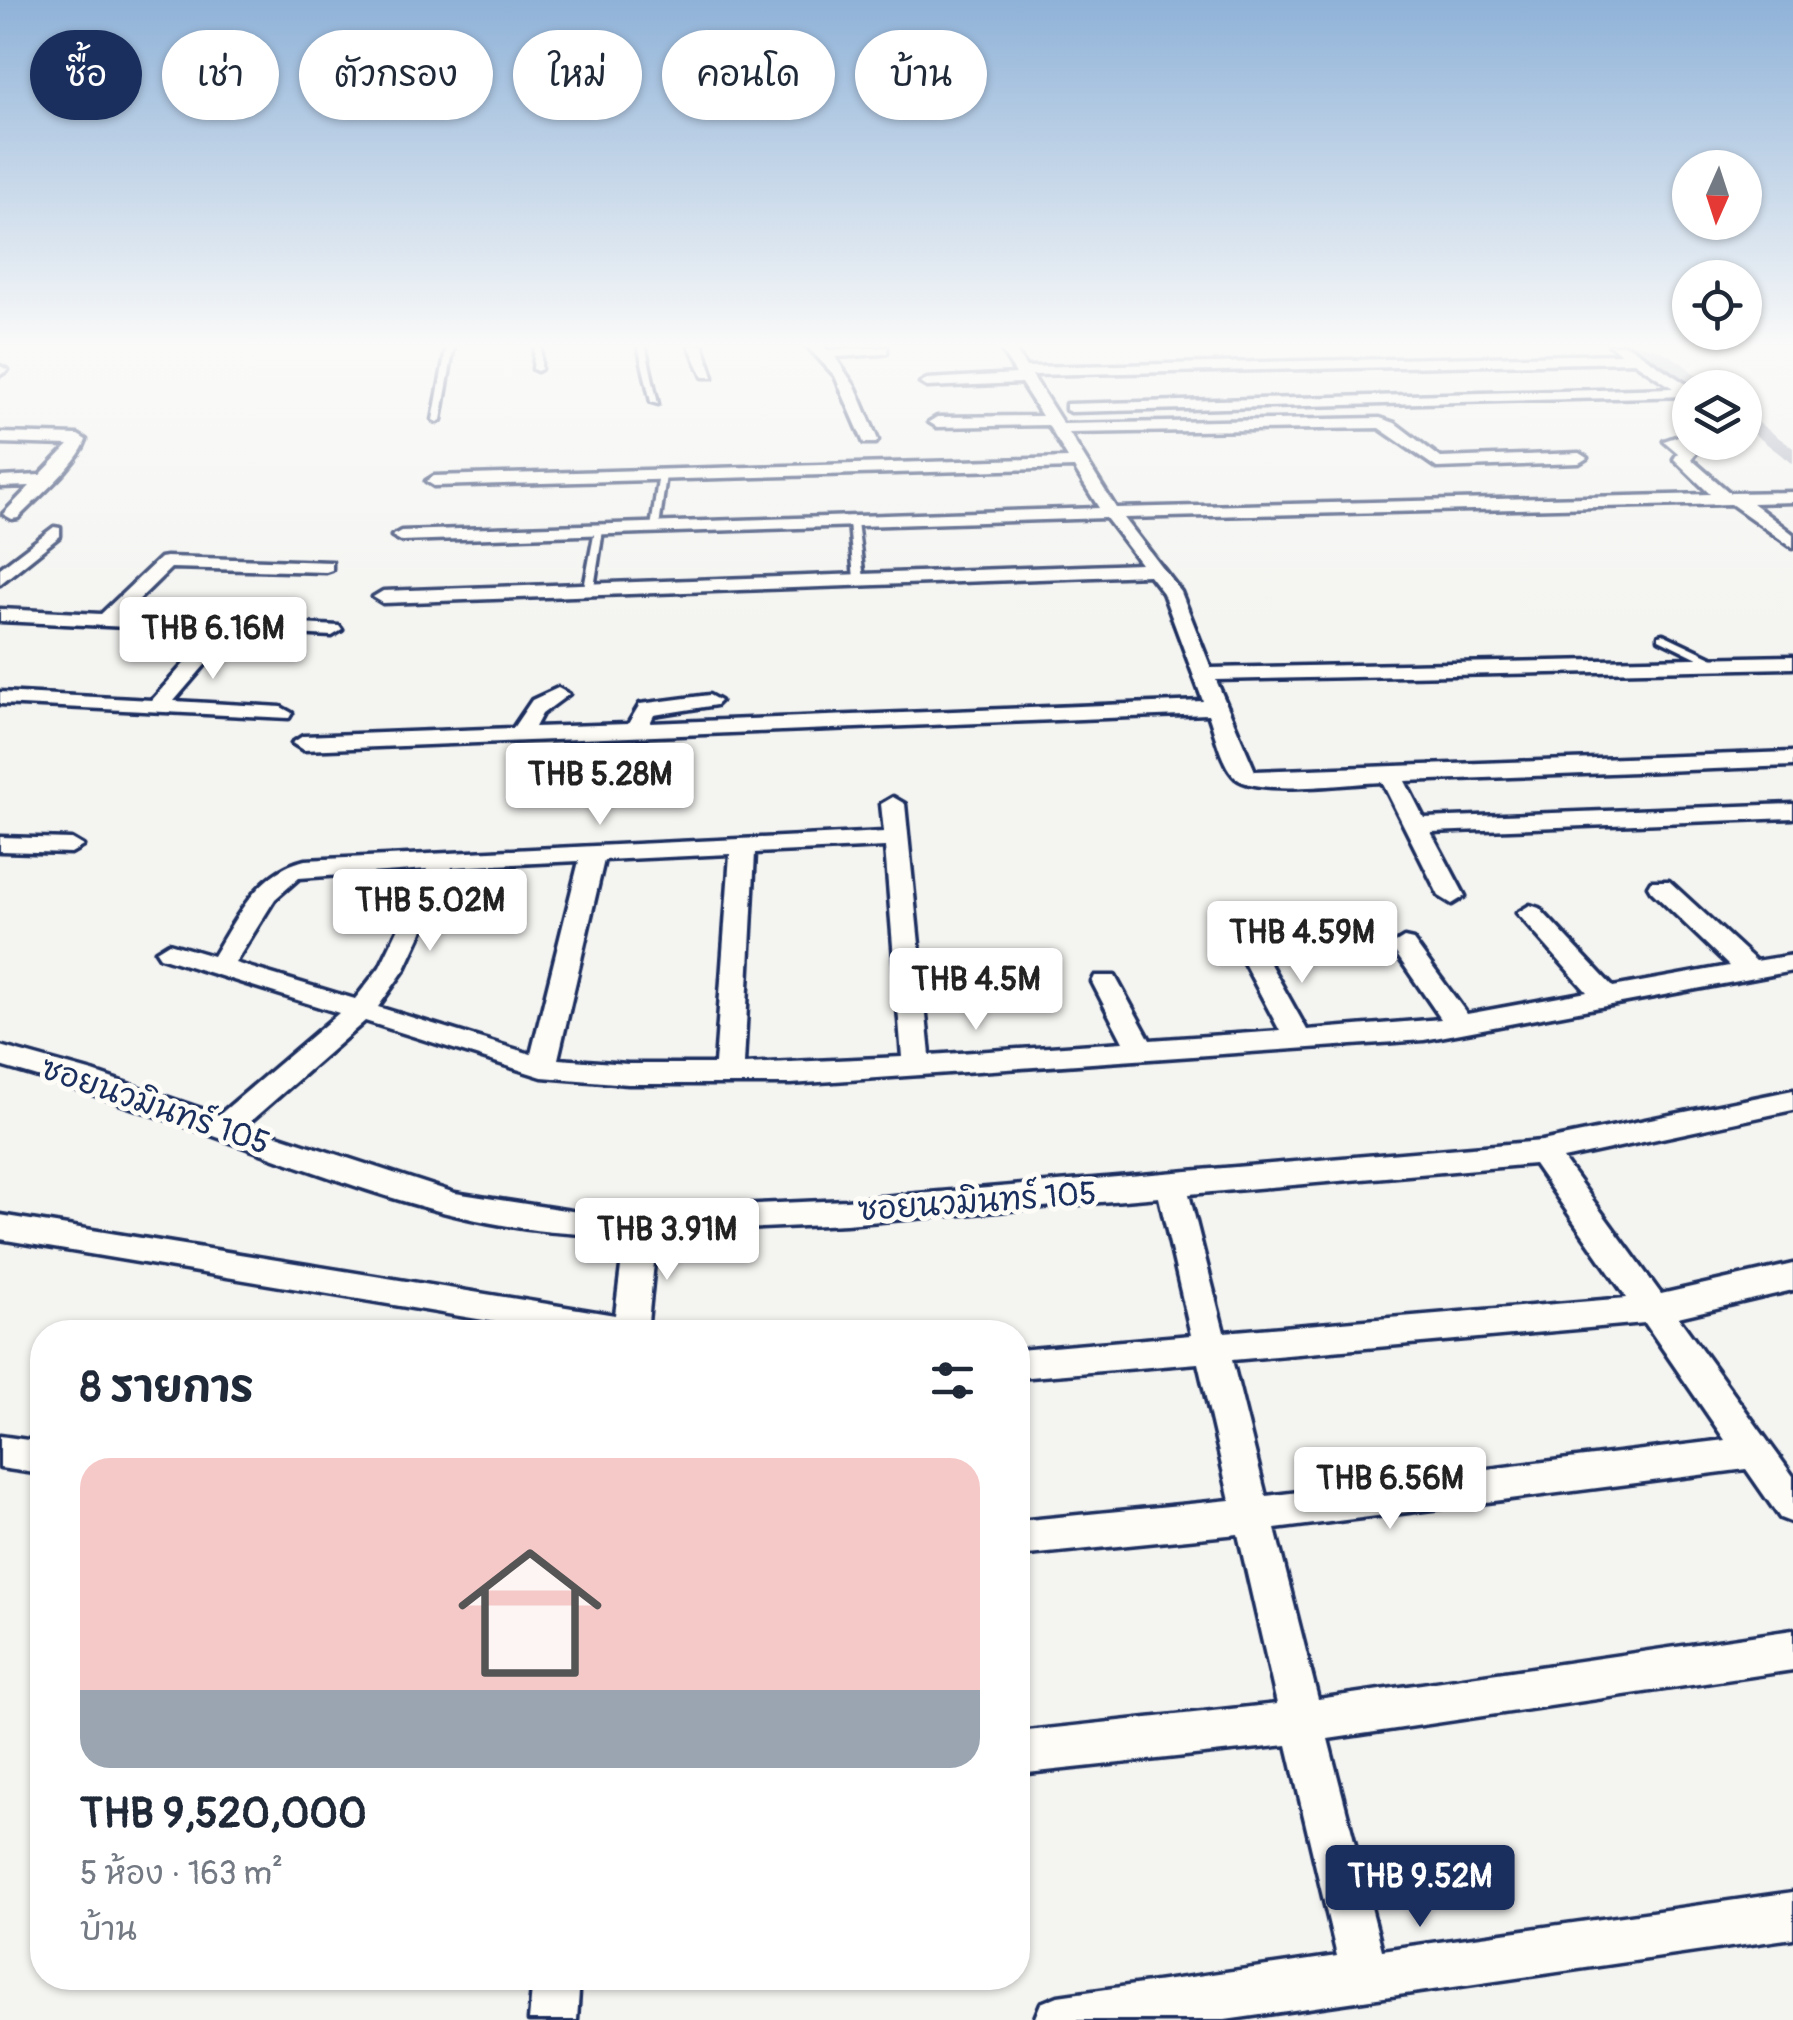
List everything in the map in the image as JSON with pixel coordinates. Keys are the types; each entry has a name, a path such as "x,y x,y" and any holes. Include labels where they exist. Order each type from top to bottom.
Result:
{"street":[{"path":"12,514 76,447 78,440 75,439"},
{"path":"1063,439 1178,604 1240,769 1247,776 1262,780 1392,777 1793,759"},
{"path":"1404,439 1449,483 1730,498 1793,497"},
{"path":"402,536 1111,513 1449,483 1578,458"},
{"path":"1683,460 1793,544"},
{"path":"434,482 1078,462"},
{"path":"0,482 45,480"},
{"path":"0,578 54,532"},
{"path":"106,620 166,562 326,566"},
{"path":"383,597 1155,569"},
{"path":"0,615 332,630"},
{"path":"158,706 230,625"},
{"path":"1203,674 1793,662"},
{"path":"522,734 528,715 537,704 558,694"},
{"path":"0,698 281,713"},
{"path":"637,729 641,716 648,710 709,702"},
{"path":"303,744 1216,707"},
{"path":"1392,777 1452,896"},
{"path":"892,804 918,1066"},
{"path":"1416,825 1793,811"},
{"path":"221,964 274,884 290,870 897,839"},
{"path":"0,844 71,846"},
{"path":"730,1075 743,848"},
{"path":"542,1066 594,856"},
{"path":"222,1128 363,1008 392,969 442,863"},
{"path":"1660,886 1750,971"},
{"path":"1530,913 1607,998"},
{"path":"1404,946 1460,1026"},
{"path":"169,951 542,1066 594,1073 730,1075 918,1066 1460,1026 1793,962"},
{"path":"1256,960 1298,1039"},
{"path":"1105,982 1141,1050"},
{"name":"ซอยนวมินทร์ 105","path":"0,1056 83,1079 455,1205 578,1224 642,1224 1172,1187 1542,1152 1793,1100"},
{"path":"1542,1152 1755,1452 1788,1492"},
{"path":"1172,1187 1365,1977"},
{"path":"631,1320 642,1224"},
{"path":"0,1227 558,1320"},
{"path":"1030,1363 1654,1309 1793,1277"},
{"path":"0,1452 30,1456"},
{"path":"1030,1538 1252,1515 1755,1452"},
{"path":"1030,1753 1302,1722 1793,1650"},
{"path":"1058,2020 1793,1915"},
{"path":"553,2020 556,1990"}],"lane":[{"path":"655,528 662,475"},
{"path":"853,522 859,580"},
{"path":"589,588 599,530"},
{"path":"1663,637 1716,663"}],"waterway":[{"path":"1771,439 1793,458"}]}
